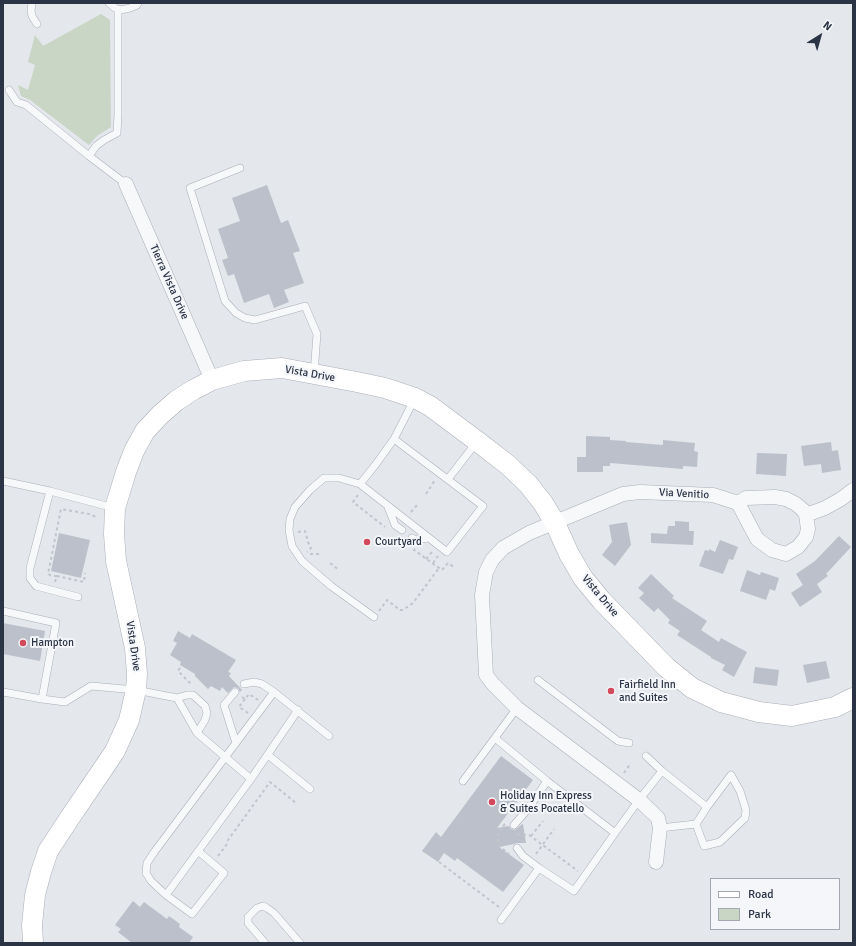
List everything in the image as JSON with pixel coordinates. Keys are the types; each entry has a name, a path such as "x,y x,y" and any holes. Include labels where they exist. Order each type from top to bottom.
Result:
{"street":[{"name":"Tierra Vista Drive","path":"126,184 212,380"},
{"name":"Vista Drive","path":"33,943 32,925 35,895 40,872 48,852 115,751 129,720 136,690 137,674 135,648 116,561 114,534 115,508 126,472 134,451 145,431 176,401 212,380 244,371 282,368 385,388 415,398 430,406 477,441 508,465 528,484 543,503 555,523 583,578 622,622 666,667 692,688 720,702 759,712 792,716 836,707 853,698"},
{"path":"806,515 825,508 842,499 853,490"},
{"name":"Via Venitio","path":"660,828 658,818 639,800 517,708 492,684 486,675 482,595 486,572 492,560 503,548 529,533 622,494 640,492 713,495 738,503"},
{"path":"746,498 786,499 796,504 806,515 808,529 806,536 798,547 786,554 772,550 757,539 738,503 746,498"},
{"path":"656,862 660,828"}],"lane":[{"path":"32,3 30,10 37,24"},
{"path":"109,3 120,10 130,10 138,3"},
{"path":"89,156 96,146 117,133 118,9"},
{"path":"9,90 17,102 26,105 126,184"},
{"path":"240,168 190,188 225,301 236,313 245,318 254,320 305,306 317,334 314,374"},
{"path":"360,484 394,439 415,398"},
{"path":"376,615 331,586 302,561 292,546 288,530 290,519 295,507 310,490 324,478 339,478 360,484 447,552 483,506 394,439"},
{"path":"448,479 477,441"},
{"path":"3,481 50,491 115,508"},
{"path":"50,491 30,568 30,578 36,586 78,597"},
{"path":"388,507 395,525 402,530"},
{"path":"412,538 415,540 428,538"},
{"path":"3,611 56,623 42,699"},
{"path":"538,680 618,742 630,743"},
{"path":"244,684 254,682 262,684 298,710 330,736"},
{"path":"3,692 65,702 91,686 136,690 177,698 193,695 205,706 207,713 205,720 197,733"},
{"path":"235,692 224,705 236,743"},
{"path":"198,851 224,873 192,914 166,895 151,881 146,873 147,863 155,850 274,692"},
{"path":"177,698 197,733 251,779"},
{"path":"463,781 517,708"},
{"path":"166,895 251,779 298,710"},
{"path":"495,738 547,781 615,833"},
{"path":"268,755 310,790"},
{"path":"646,756 662,771 707,807"},
{"path":"517,848 523,856 574,891 639,800 662,771"},
{"path":"731,775 740,790 746,810 745,818 720,842 704,846 696,824 731,775"},
{"path":"514,825 528,809 547,781"},
{"path":"660,828 696,824"},
{"path":"501,920 539,868"},
{"path":"264,943 248,923 248,917 257,908 263,906 274,913 300,943"}],"path":[{"path":"426,494 437,478"},
{"path":"353,491 359,495 353,502 390,531"},
{"path":"409,514 418,504"},
{"path":"85,573 84,582 48,574 61,509 89,514 97,519"},
{"path":"297,528 297,532 305,531 311,548 306,553 311,555 320,555"},
{"path":"419,548 414,550 433,562 442,570 448,562 454,567"},
{"path":"330,563 339,570"},
{"path":"376,615 387,600 400,610 403,610 413,603 439,568"},
{"path":"180,668 178,671 195,689"},
{"path":"240,708 239,707 245,699"},
{"path":"622,776 631,763"},
{"path":"223,850 228,840 270,782 296,803"},
{"path":"507,820 498,832 498,845 510,854"},
{"path":"531,836 543,821"},
{"path":"542,846 554,829"},
{"path":"516,834 531,836 542,846 579,872"},
{"path":"439,862 499,907 504,900"}],"green space":[{"path":"101,14 110,20 111,127 97,136 89,145 30,100 21,96 18,85 28,90 35,65 28,62 35,35 43,46"}],"building":[{"path":"267,185 281,223 288,220 300,251 293,253 304,283 284,290 289,302 274,308 269,294 244,303 234,274 228,276 222,260 228,258 218,229 240,221 232,198"},
{"path":"586,436 610,437 610,440 663,445 663,440 695,443 694,451 698,452 697,467 683,466 683,469 610,463 610,466 603,466 603,472 577,472 577,457 586,457"},
{"path":"831,442 832,451 838,450 841,470 822,473 821,464 804,466 801,446"},
{"path":"757,453 787,454 786,476 756,474"},
{"path":"675,521 689,522 689,531 694,531 693,545 651,543 651,533 667,534 668,526 675,526"},
{"path":"627,522 631,545 615,566 602,555 612,542 609,525"},
{"path":"59,533 90,540 81,578 51,571"},
{"path":"839,536 851,547 826,574 828,576 817,584 822,592 800,607 791,593 803,585 796,574 815,561"},
{"path":"720,540 738,547 733,560 729,559 723,574 699,566 705,550 709,551 709,549 715,552"},
{"path":"747,570 760,575 761,572 779,578 775,591 770,589 766,600 740,591"},
{"path":"651,574 674,596 672,598 707,621 701,630 719,642 721,638 747,652 734,677 722,670 725,665 711,658 677,635 680,631 668,623 670,620 658,608 654,612 639,598 644,593 638,588"},
{"name":"Hampton","path":"3,623 45,631 40,661 3,654"},
{"path":"178,631 190,638 192,634 236,660 228,672 231,673 229,676 242,690 240,692 238,688 234,687 228,693 222,687 220,691 211,686 208,689 195,676 195,674 180,665 181,662 170,655 177,643 173,641"},
{"path":"826,661 830,678 807,683 803,665"},
{"path":"755,667 779,670 777,686 753,683"},
{"name":"Holiday Inn Express & Suites Pocatello","path":"501,756 533,780 497,828 509,826 511,829 515,830 523,824 526,843 516,843 499,847 524,865 503,892 457,858 455,861 444,853 438,862 422,851 436,832 441,837"},
{"path":"133,901 140,907 144,902 167,919 169,916 180,924 179,927 193,937 189,943 132,943 118,932 121,929 115,925"}],"place":[{"name":"Courtyard","path":"367,542"},
{"name":"Hampton","path":"23,643"},
{"name":"Fairfield Inn and Suites","path":"611,691"},
{"name":"Holiday Inn Express & Suites Pocatello","path":"492,802"}]}
